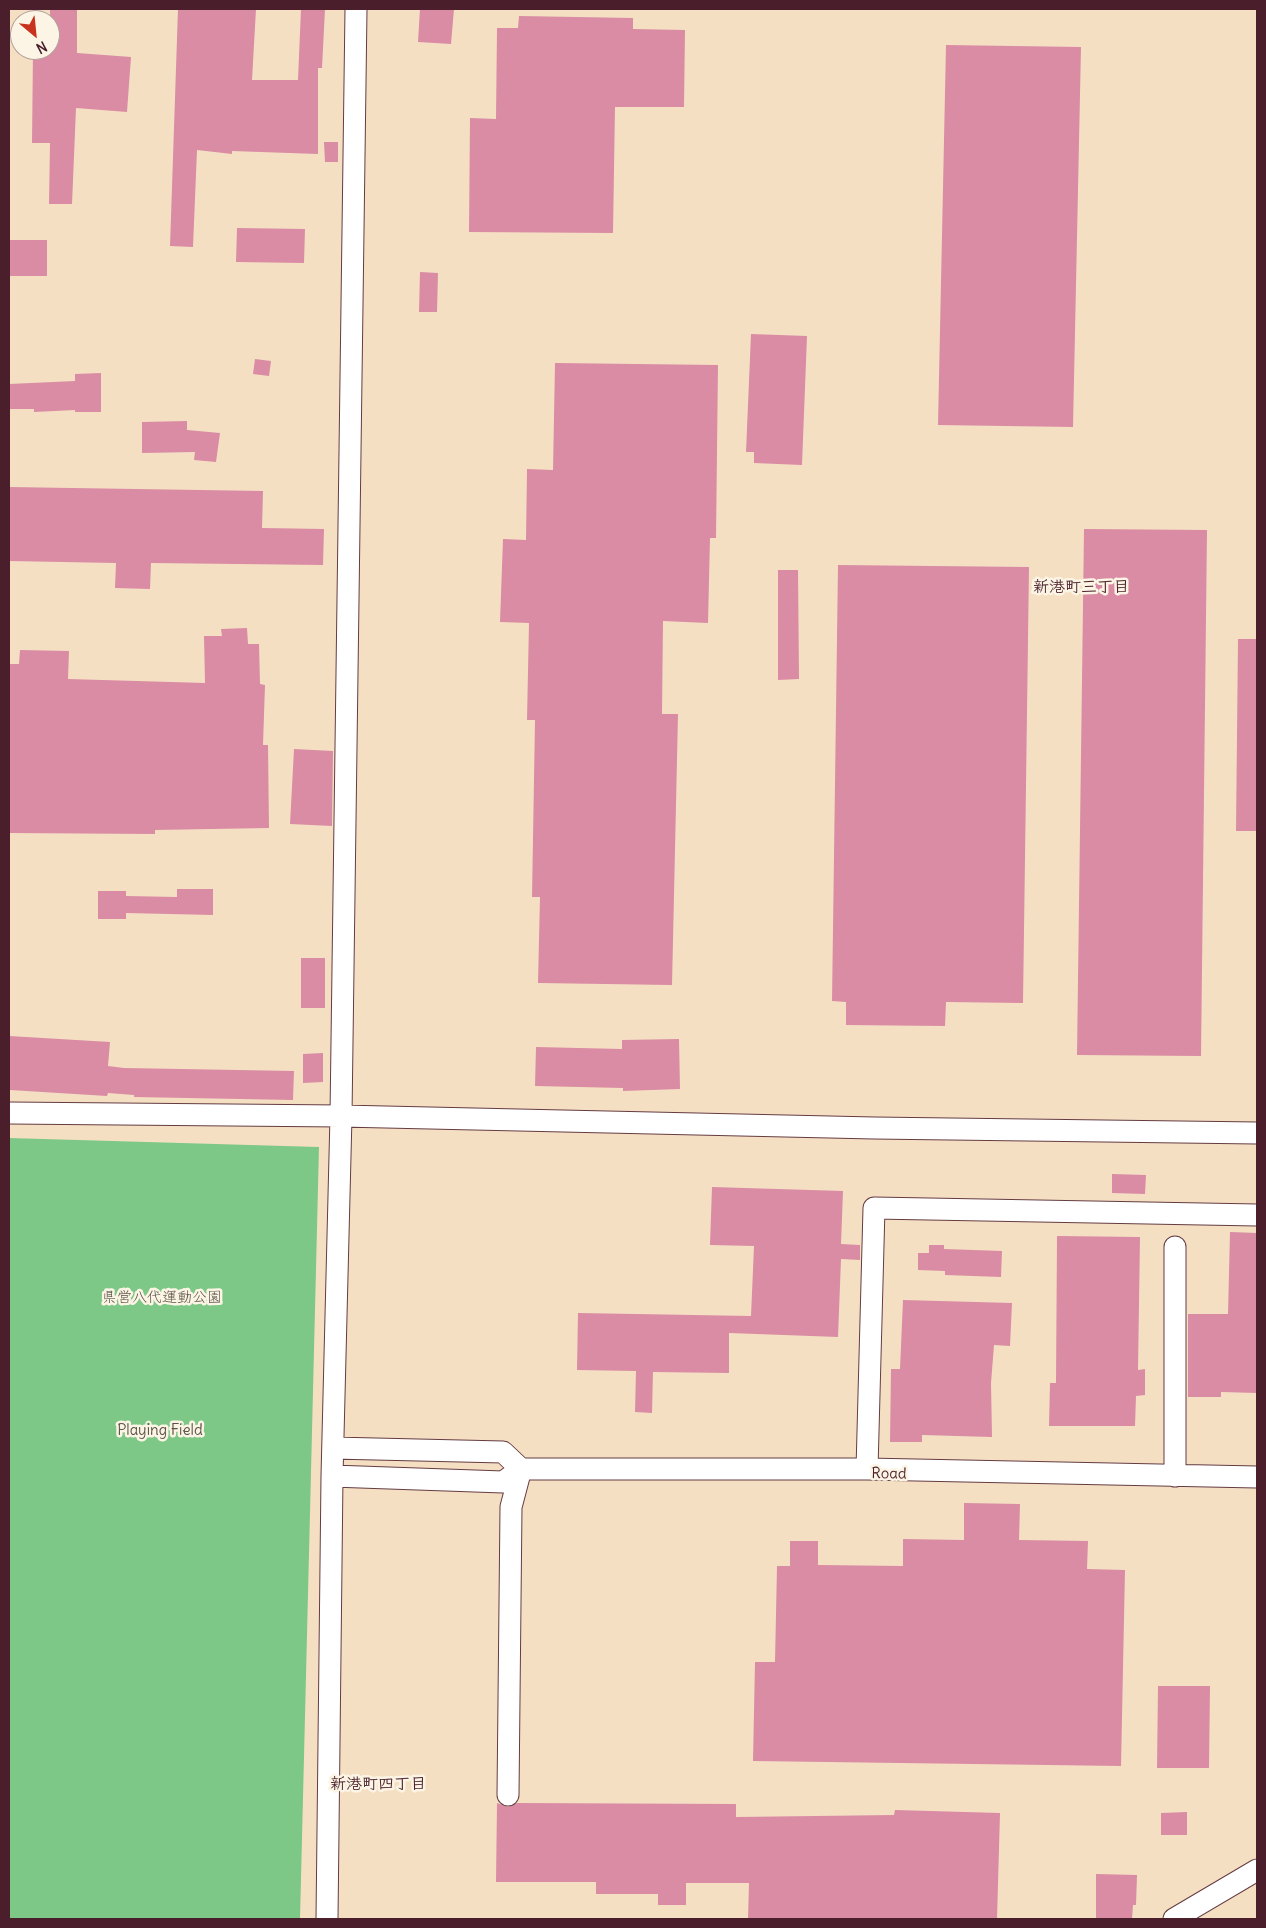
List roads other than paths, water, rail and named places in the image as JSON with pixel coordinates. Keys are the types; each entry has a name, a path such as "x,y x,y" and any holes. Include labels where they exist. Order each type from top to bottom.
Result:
{"street":[{"path":"327,1919 332,1476 340,1116 356,9"},
{"path":"9,1113 340,1116 874,1128 1257,1132"},
{"path":"866,1469 874,1208 1257,1215"},
{"path":"1175,1247 1175,1476"},
{"path":"333,1448 503,1452 521,1469"},
{"path":"508,1794 511,1507 521,1469"},
{"path":"332,1476 504,1482 521,1469 866,1469 1257,1478"},
{"name":"Road","path":"521,1469 1257,1478"},
{"path":"1174,1919 1257,1870"}],"district":[{"name":"新港町三丁目","path":"1081,587"},
{"name":"新港町四丁目","path":"378,1784"}],"park label":[{"name":"県営八代運動公園","path":"162,1298"},
{"name":"Playing Field","path":"160,1431"}]}
